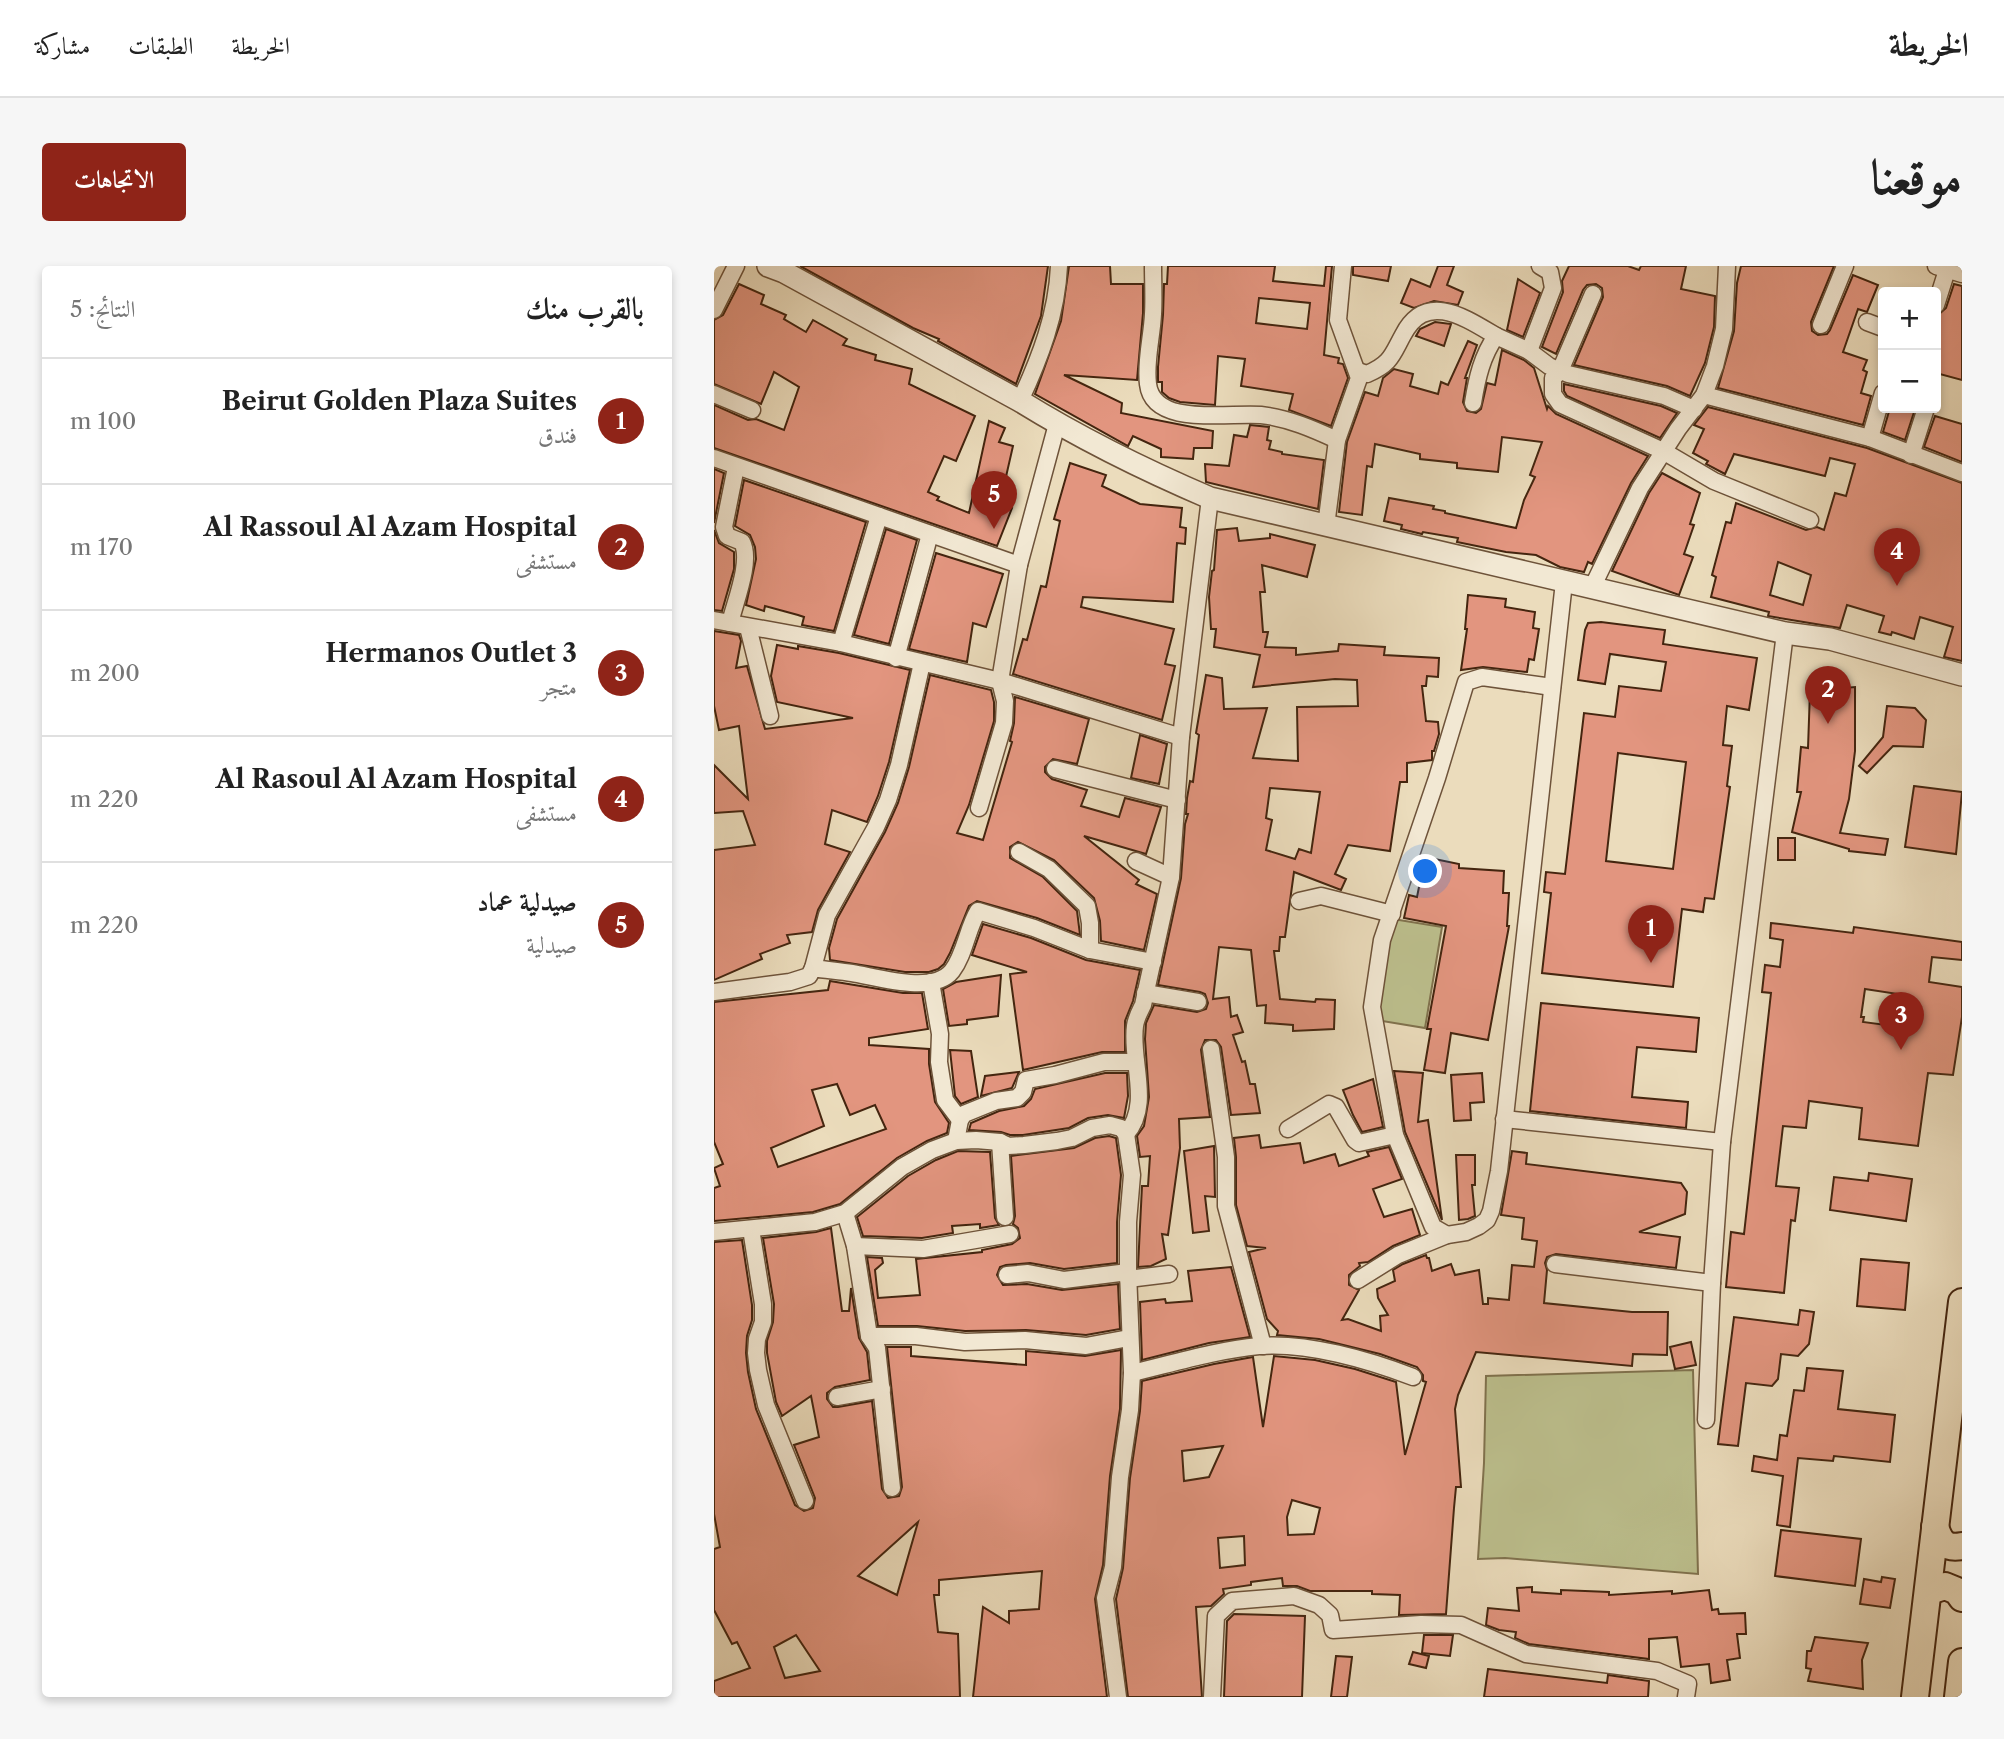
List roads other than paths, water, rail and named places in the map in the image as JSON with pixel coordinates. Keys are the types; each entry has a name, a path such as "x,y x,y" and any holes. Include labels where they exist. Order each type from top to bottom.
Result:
{"highway":[{"path":"1915,1697 1962,1302"},
{"path":"1935,1527 1943,1544 1962,1546"},
{"path":"1929,1591 1945,1586 1952,1588 1962,1598"},
{"path":"1958,1697 1962,1662"}],"street":[{"path":"714,310 736,266"},
{"path":"1020,401 1048,333 1058,289 1059,266"},
{"path":"1153,266 1148,386 1152,397 1160,406 1181,414 1261,415 1285,420 1337,440"},
{"path":"1326,526 1337,440 1359,384 1358,371 1338,320 1343,266"},
{"path":"1529,351 1553,288 1550,272 1540,266"},
{"path":"1592,588 1640,488 1704,395 1722,338 1727,266"},
{"path":"1821,325 1845,266"},
{"path":"779,268 1133,465 1210,498 1786,633 1830,639 1962,675"},
{"path":"1941,290 1948,270"},
{"path":"1593,294 1560,371 1551,383 1553,394 1560,404 1663,451 1714,481 1810,520"},
{"path":"1358,371 1367,374 1391,359 1413,318 1438,309 1529,351 1560,371 1664,396 1694,409"},
{"path":"1867,322 1878,326"},
{"path":"1473,402 1480,368 1487,348 1496,336"},
{"path":"714,394 751,410"},
{"path":"1704,395 1870,438 1962,473"},
{"path":"1870,438 1878,410"},
{"path":"1911,455 1924,413"},
{"path":"979,808 1004,723 1005,701 1000,681 1019,565 1057,424"},
{"path":"714,458 1019,565"},
{"path":"736,467 722,503 725,532 732,539 742,542 746,551 745,563 722,622 841,643 1000,681 1181,737"},
{"path":"1126,1134 1138,1115 1135,1022 1146,993 1171,877 1181,737 1210,498"},
{"path":"841,643 879,516"},
{"path":"896,658 930,534"},
{"path":"1358,1280 1398,1255 1447,1235 1466,1232 1487,1220 1495,1196 1564,582"},
{"path":"748,627 771,716"},
{"path":"1786,633 1814,644 1962,687"},
{"path":"1706,1420 1722,1142 1786,633"},
{"path":"714,992 790,982 809,976 827,915 888,800 899,765 922,663"},
{"path":"1447,1235 1433,1227 1395,1135 1371,1007 1382,940 1466,682 1482,677 1552,687"},
{"path":"1055,769 1177,800"},
{"path":"1019,852 1049,869 1087,906 1090,950"},
{"path":"1136,861 1171,877"},
{"path":"1299,901 1321,896 1392,914"},
{"path":"813,968 854,973 887,982 931,982 944,979 957,962 971,922 978,911 1034,928 1090,950 1153,962"},
{"path":"931,982 940,1034 939,1062 945,1100 960,1120"},
{"path":"1146,993 1198,1002"},
{"path":"1210,1049 1226,1157 1226,1206 1263,1346"},
{"path":"956,1141 960,1120 964,1114 996,1101 1017,1098 1023,1092 1026,1080 1104,1062 1136,1062"},
{"path":"1288,1129 1329,1104 1336,1107 1359,1143 1395,1135"},
{"path":"1504,1119 1722,1142"},
{"path":"714,1232 815,1222 845,1213 902,1167 932,1150 956,1141 1000,1142 1008,1146 1072,1138 1092,1128 1110,1125 1121,1128 1126,1134 1132,1175 1128,1222 1132,1373 1129,1427 1120,1478 1115,1550 1105,1598 1118,1697"},
{"path":"1000,1142 1005,1217"},
{"path":"845,1213 855,1246 869,1336 877,1348 892,1488"},
{"path":"751,1228 763,1317 756,1346 758,1370 766,1405 805,1501"},
{"path":"855,1246 923,1249 1010,1234"},
{"path":"1555,1264 1712,1283"},
{"path":"1007,1275 1028,1273 1064,1280 1169,1274"},
{"path":"869,1336 916,1336 965,1342 1025,1340 1086,1346 1129,1338"},
{"path":"1132,1373 1263,1346 1323,1351 1383,1365 1413,1377"},
{"path":"837,1397 883,1390"},
{"path":"1212,1697 1216,1616 1232,1601 1286,1595 1304,1598 1320,1605 1330,1615 1333,1630 1421,1623 1461,1625 1527,1654 1657,1671 1688,1684 1686,1697"}],"place":[{"name":"صيدلية عماد","path":"994,529"},
{"name":"Al Rasoul Al Azam Hospital","path":"1897,586"},
{"name":"Al Rassoul Al Azam Hospital","path":"1828,724"},
{"name":"Beirut Golden Plaza Suites","path":"1651,963"},
{"name":"3 Hermanos Outlet","path":"1901,1050"}]}
